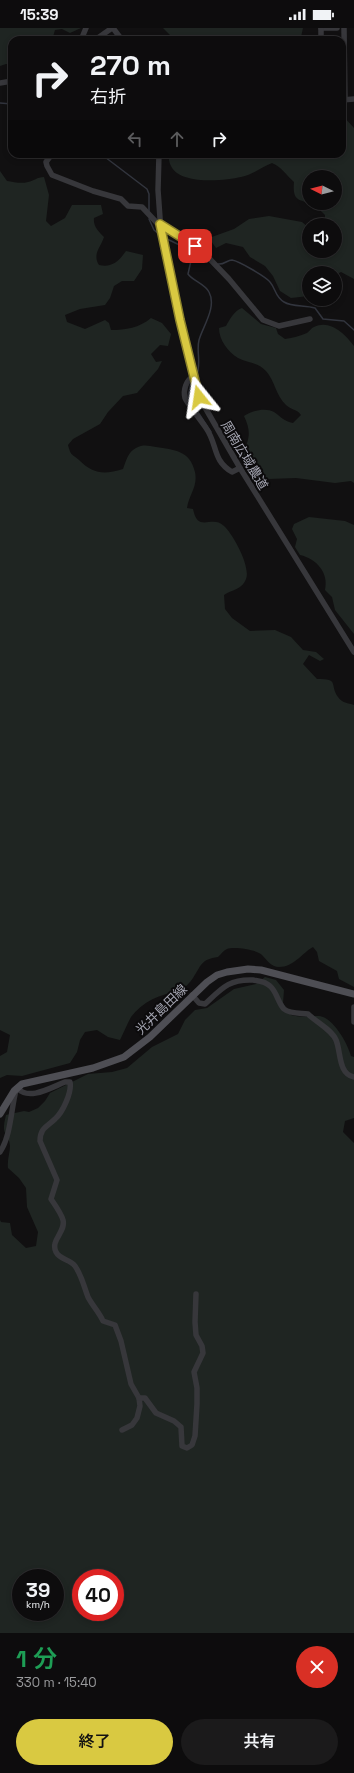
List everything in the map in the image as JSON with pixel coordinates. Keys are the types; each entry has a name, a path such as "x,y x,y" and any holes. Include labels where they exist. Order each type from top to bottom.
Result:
{"main road":[{"name":"光井島田線","path":"17,1088 29,1082 109,1063 124,1057 150,1037 192,995 217,975 227,972 248,969 260,970 354,994"},
{"path":"0,1114 17,1088"}],"street":[{"path":"101,36 112,28 119,36"},
{"path":"321,28 337,28"},
{"path":"49,158 46,162 52,175 121,199 128,206 137,206 148,213 160,224 195,246 206,255 229,279 264,320 279,326 310,319"},
{"name":"周南広域農道","path":"159,158 158,190 161,232 199,397 240,468 354,652"},
{"path":"194,376 186,385 185,392 188,403 194,409 208,430 218,459 223,467 232,472 240,468"},
{"path":"192,995 199,1003 205,1004 230,982 249,980 267,983 271,986 284,1010 308,1014 330,1032 338,1046 345,1073 354,1077"},
{"path":"354,1007 354,1022"},
{"path":"17,1088 22,1093 29,1095 65,1082 70,1082 71,1087 66,1101 57,1118 42,1129 40,1134 40,1141 57,1180 51,1199 63,1220 63,1226 54,1242 55,1251 60,1257 74,1264 81,1277 89,1299 97,1309 103,1321 115,1325 128,1365 131,1384 139,1398 140,1406 137,1418 132,1425 122,1430"},
{"path":"0,1152 8,1136 17,1088"},
{"path":"139,1398 145,1398 156,1413 174,1421 181,1427 182,1446 188,1448 192,1445 195,1436 197,1404 197,1388 194,1372 203,1353 202,1346 196,1335 196,1294"}],"shaded area":[{"path":"0,28 81,28 70,33 62,29 55,30 53,36 8,36 8,64 0,66"},
{"path":"163,28 303,28 301,36 171,36"},
{"path":"346,119 354,128 354,279 342,273 342,266 302,266 302,297 291,298 280,291 273,276 265,266 250,257 243,247 226,243 216,248 209,238 234,229 249,219 269,216 302,222 302,258 342,258 342,218 325,218 325,215 320,210 342,210 342,170 302,170 302,201 298,199 294,194 294,182 281,169 272,163 245,176 224,180 193,179 176,172 170,165 169,158 346,158"},
{"path":"0,171 7,181 20,183 25,183 44,177 49,195 46,221 51,226 65,218 72,205 101,205 103,214 94,218 96,228 104,237 96,257 99,265 104,266 115,263 126,251 143,255 142,269 134,281 122,281 114,286 110,298 105,305 80,309 65,315 67,322 85,329 105,320 109,323 111,330 117,330 137,326 151,318 162,323 171,334 168,346 160,345 151,354 156,362 162,361 158,369 137,393 123,396 108,412 100,424 73,439 68,445 71,453 84,465 94,471 99,472 110,472 123,469 131,452 141,446 175,450 185,455 193,465 196,477 187,508 193,509 198,521 215,522 224,526 232,536 244,559 247,574 246,579 240,587 224,595 225,609 232,618 250,631 275,630 291,637 303,650 316,652 324,659 320,661 309,655 303,664 317,679 331,681 338,697 345,702 354,705 354,987 339,979 337,971 319,961 317,952 313,947 289,965 279,967 271,965 260,953 240,948 230,948 218,957 205,961 190,982 179,992 165,994 152,999 135,1012 120,1040 108,1037 97,1030 85,1032 80,1040 77,1052 70,1063 22,1076 7,1075 0,1078 0,1056 7,1052 10,1035 0,1030"},
{"path":"242,308 261,324 276,328 278,334 285,339 307,333 314,327 326,325 337,329 354,346 354,483 351,481 335,483 296,478 268,479 253,474 242,456 249,436 248,427 244,416 254,411 266,410 274,412 285,420 293,423 301,415 288,407 283,401 272,379 263,368 238,358 222,341 219,328 226,326 234,313"},
{"path":"309,517 345,521 354,525 354,634 335,610 332,597 325,590 325,578 320,568 312,560 300,555 295,547 297,539 292,529 294,524"},
{"path":"265,977 276,980 284,990 283,1003 291,1015 302,1017 319,1016 329,1021 339,1032 347,1045 351,1056 354,1057 354,1118 345,1121 343,1132 354,1143 354,1633 0,1633 0,1220 1,1222 10,1223 12,1235 26,1248 36,1246 38,1232 27,1207 26,1188 19,1178 8,1168 10,1146 4,1131 6,1115 24,1111 29,1112 38,1108 50,1093 88,1074 112,1072 127,1068 152,1047 178,1034 185,1020 195,1010 207,1008 234,989 256,984"}],"waterway":[{"path":"0,103 8,104"},
{"path":"106,158 147,189 149,194 149,211"},
{"path":"149,219 154,230 160,235"},
{"path":"165,238 194,252 207,262"},
{"path":"188,250 192,256 188,274 207,289 211,298 210,310 198,345 199,368 196,377"},
{"path":"218,264 232,260 240,263 268,280 279,298 287,304 315,308 323,319 344,321 354,330"},
{"path":"194,380 191,383 188,397 211,432"}],"route":[{"path":"195,246 183,240 160,224 180,320 199,397"}]}
